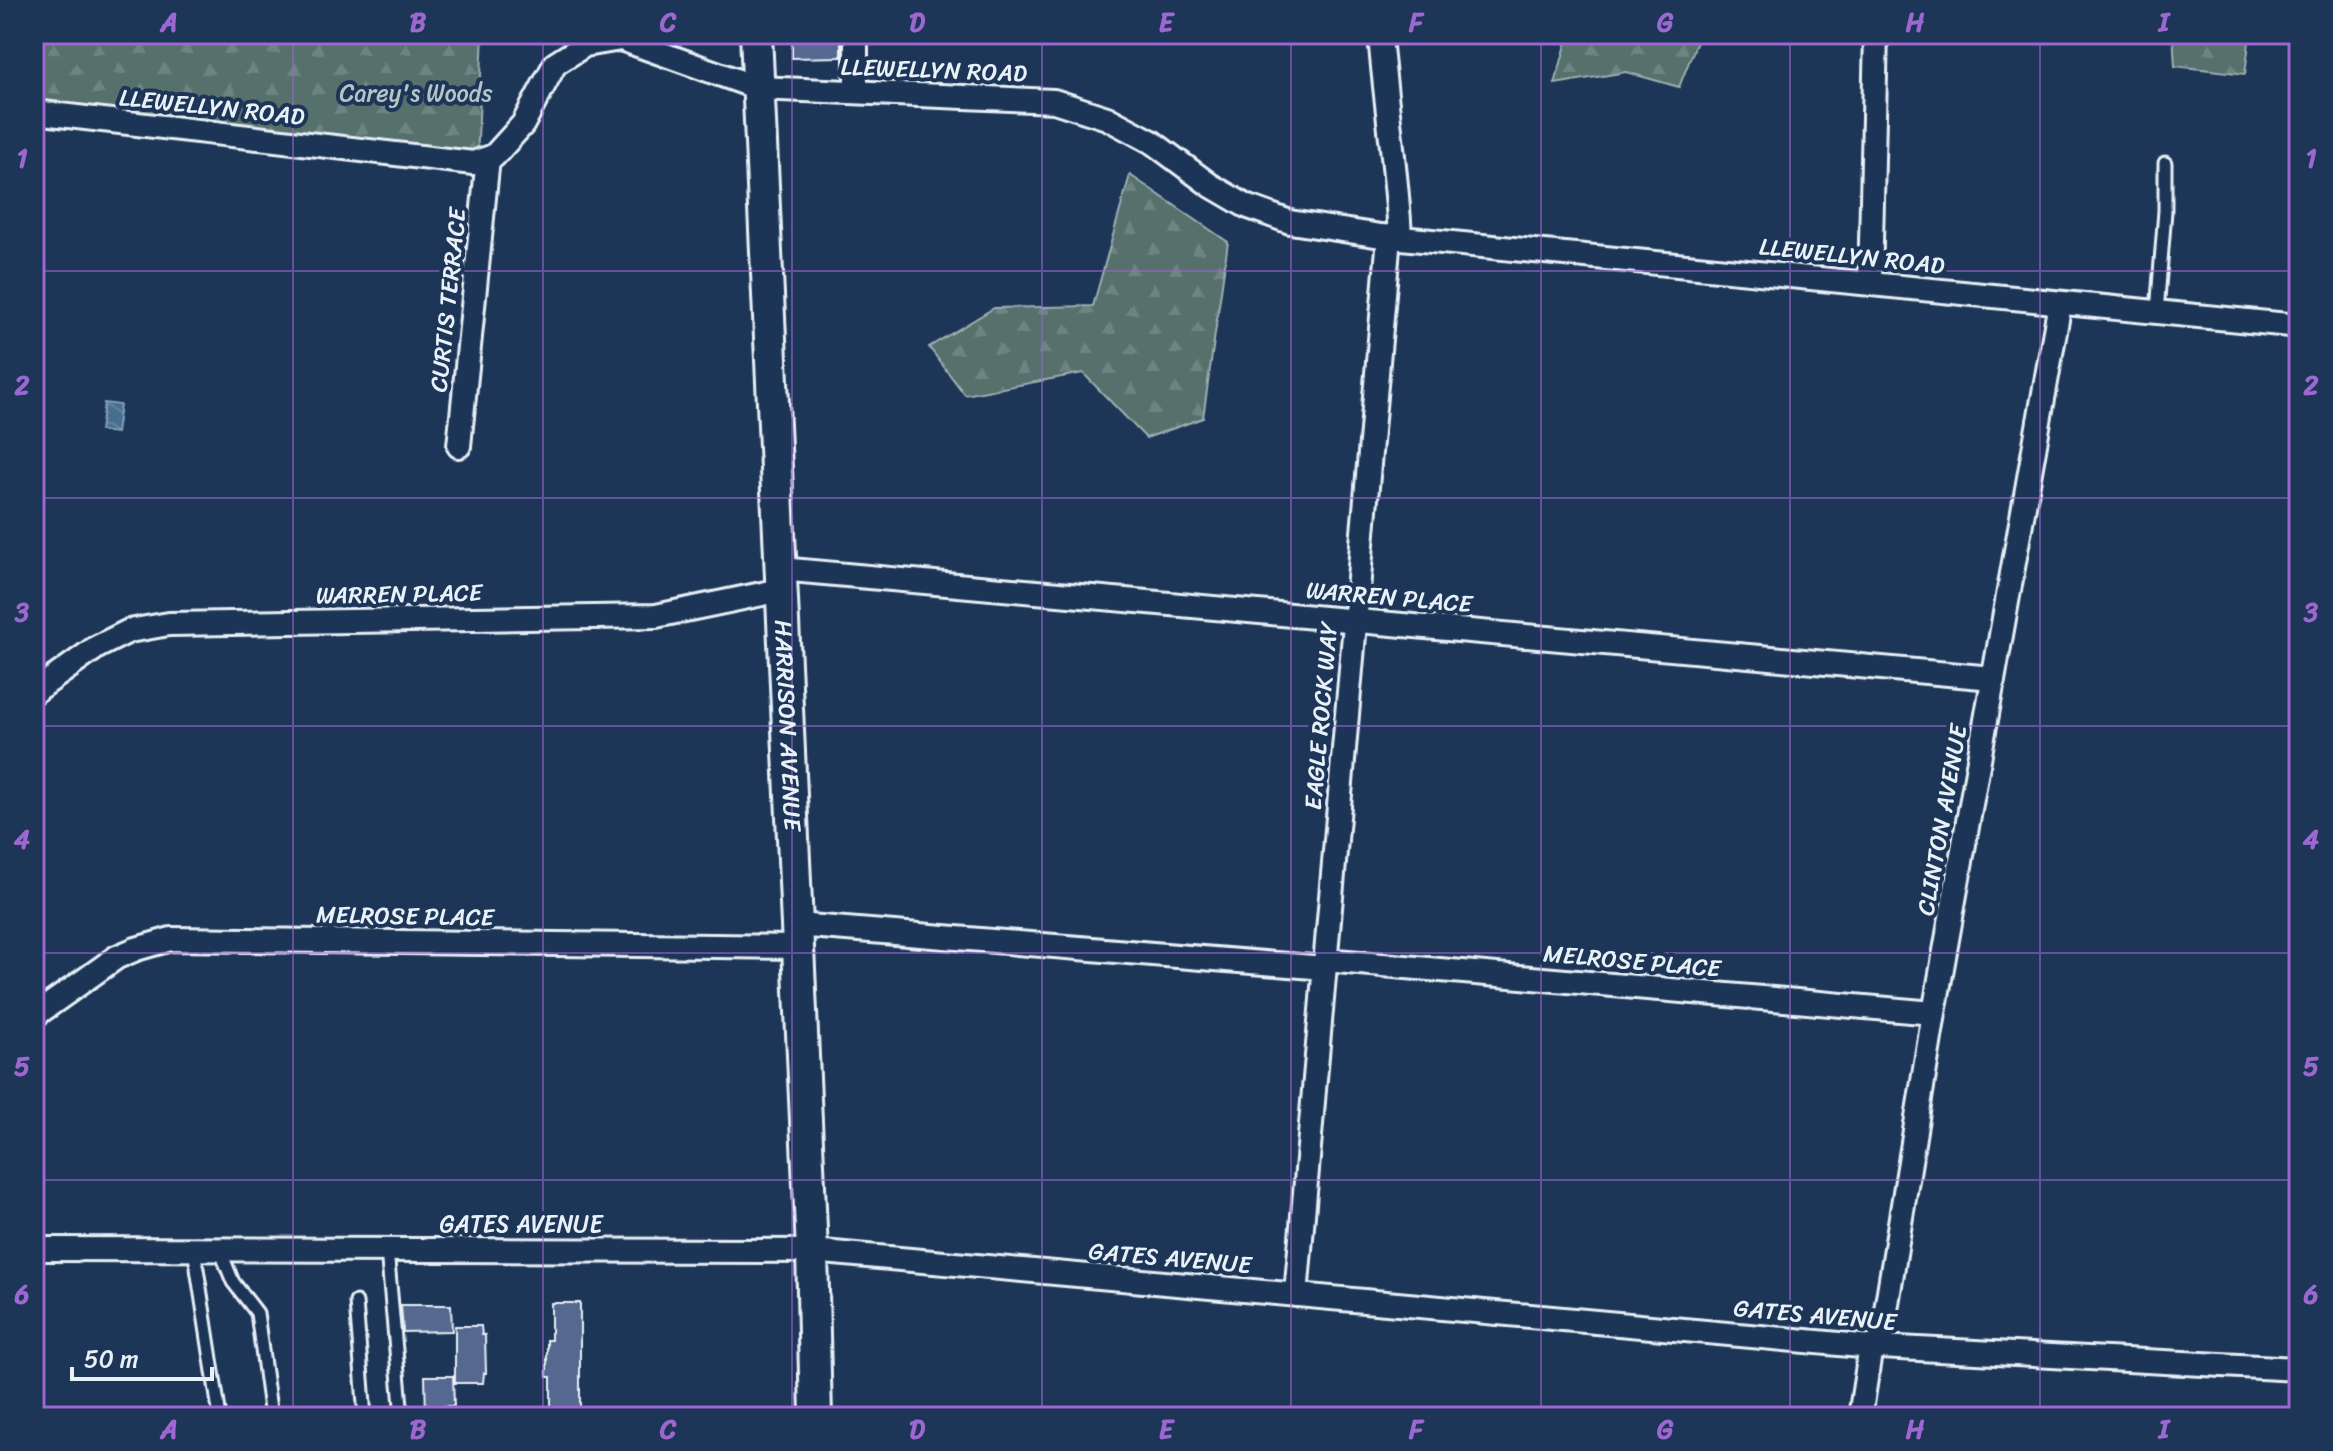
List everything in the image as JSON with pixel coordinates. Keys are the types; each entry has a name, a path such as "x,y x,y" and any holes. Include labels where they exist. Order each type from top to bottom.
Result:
{"street":[{"name":"HARRISON AVENUE","path":"756,34 812,1251 816,1417"},
{"path":"856,34 856,92"},
{"name":"EAGLE ROCK WAY","path":"1296,1295 1355,620 1398,191 1384,92 1380,34"},
{"path":"1870,284 1876,34"},
{"name":"LLEWELLYN ROAD","path":"34,112 473,163 494,156 523,124 555,64 585,45 621,39 758,88 1054,101 1107,118 1152,142 1210,185 1246,206 1290,222 1394,238 2299,326"},
{"name":"CURTIS TERRACE","path":"459,446 488,158"},
{"name":"CLINTON AVENUE","path":"1860,1417 1876,1346 2060,303"},
{"name":"WARREN PLACE","path":"34,692 97,647 129,631 169,624 656,616 781,579 1355,620 1993,678"},
{"name":"MELROSE PLACE","path":"34,1016 117,957 171,939 798,936 1325,964 1934,1013"},
{"name":"GATES AVENUE","path":"34,1249 812,1251 1876,1346 2299,1369"}],"lane":[{"path":"2157,312 2165,211 2165,163"},
{"path":"194,1249 220,1417"},
{"path":"220,1249 233,1282 257,1313 271,1417"},
{"path":"387,1250 402,1417"},
{"path":"356,1302 365,1417"}],"green space":[{"name":"Carey's Woods","path":"34,34 483,34 477,160 34,116"},
{"path":"1569,34 1700,34 1679,87 1626,72 1555,84"},
{"path":"2173,34 2250,34 2245,74 2175,66"},
{"path":"1130,175 1228,242 1203,418 1146,438 1083,373 965,395 929,347 994,308 1093,306"}],"water":[{"path":"104,403 120,405 116,433 100,431"}],"building":[{"path":"792,34 841,34 841,57 792,58"},
{"path":"551,1303 580,1303 580,1416 551,1416 547,1340 551,1340"},
{"path":"401,1305 451,1305 452,1331 403,1332"},
{"path":"455,1326 481,1326 482,1335 485,1335 486,1373 483,1383 455,1383"},
{"path":"425,1376 453,1376 454,1406 444,1406 444,1417 426,1417"}]}
